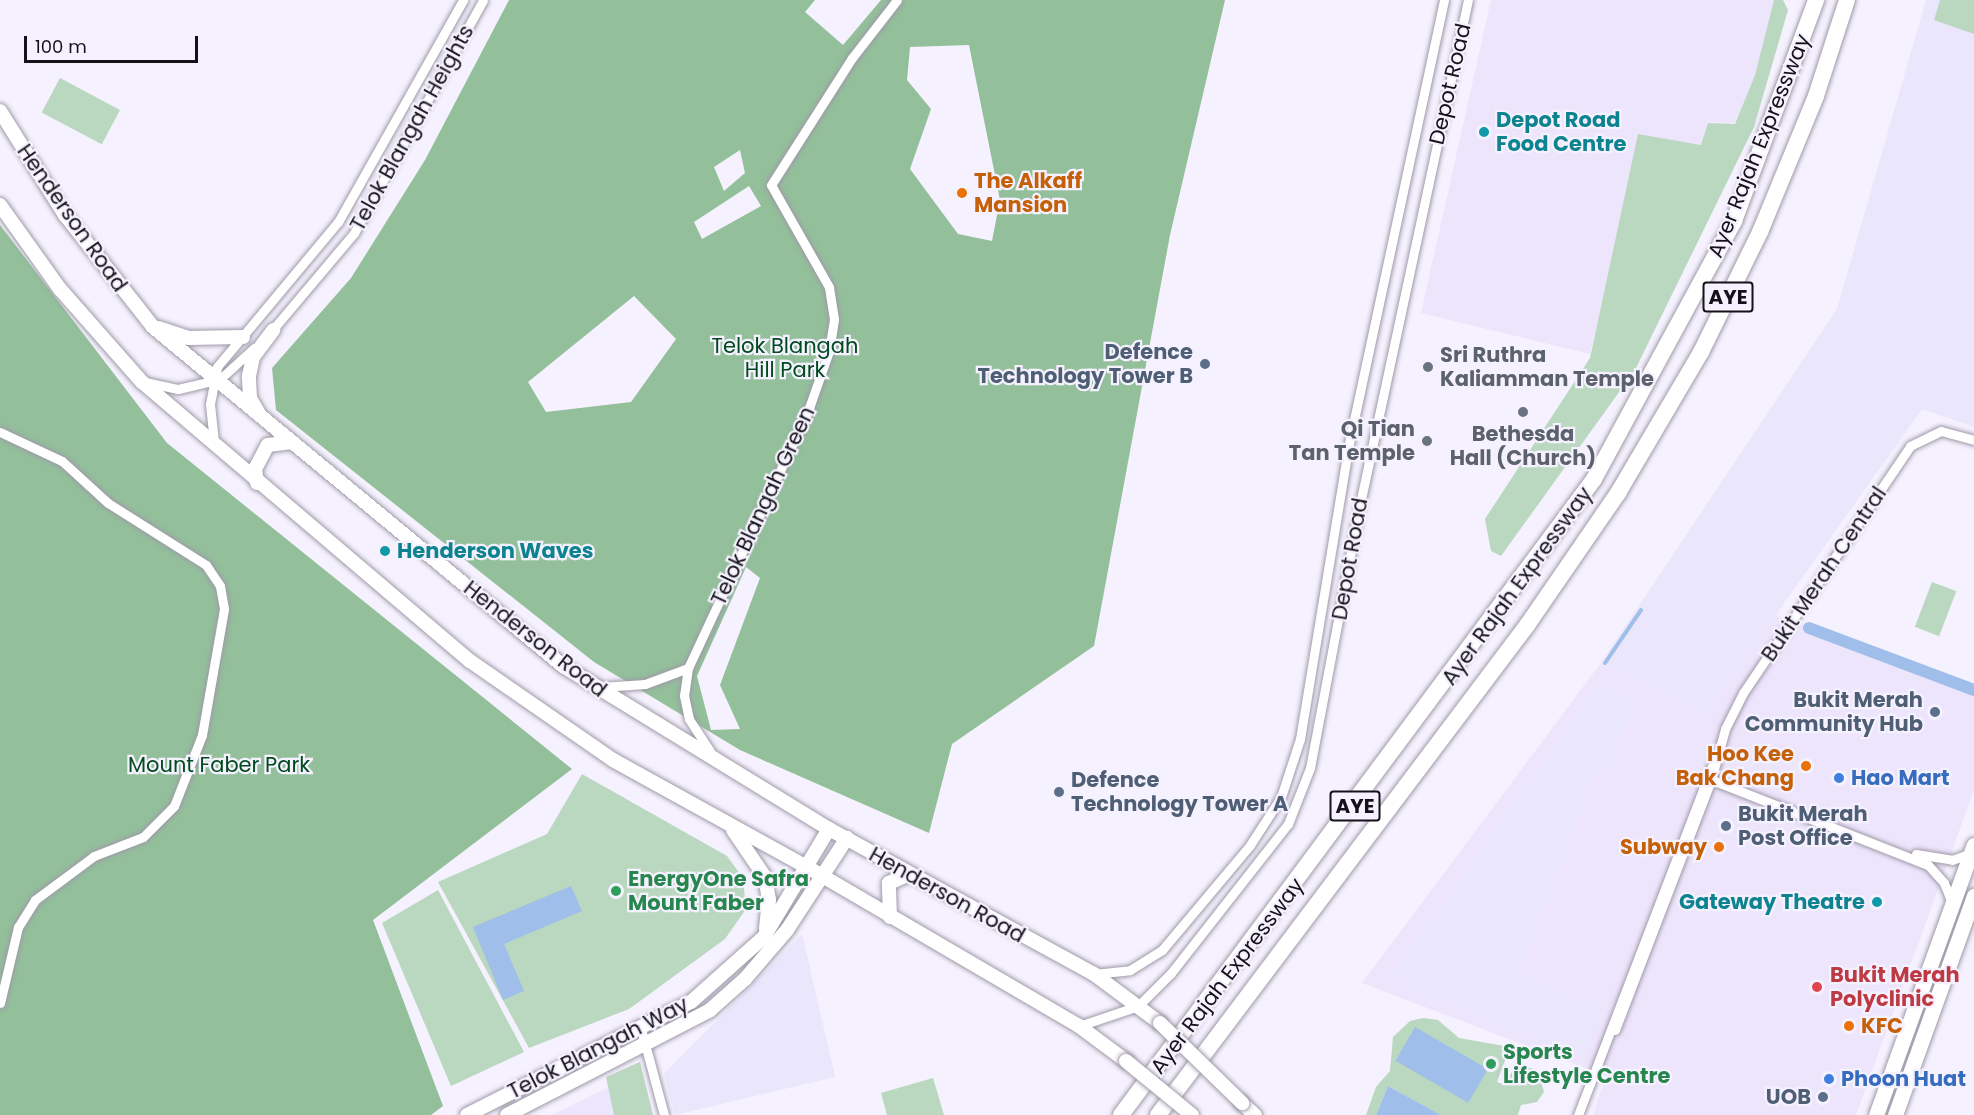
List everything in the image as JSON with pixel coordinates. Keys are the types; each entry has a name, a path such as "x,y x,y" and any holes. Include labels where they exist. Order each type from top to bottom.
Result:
{"highway":[{"name":"Ayer Rajah Expressway","path":"1121,1115 1594,479 1734,221 1816,0"},
{"name":"Ayer Rajah Expressway","path":"1158,1115 1528,624 1618,493 1701,352 1760,232 1816,96 1847,0"}],"main road":[{"name":"Henderson Road","path":"0,111 65,215 153,327 213,380 588,685 829,829 1094,974 1160,1023 1255,1115"},
{"path":"0,205 60,289 142,382 257,483 547,719 825,877 1079,1026 1126,1060 1192,1115"},
{"path":"153,327 188,338 243,337"},
{"path":"262,418 250,398 249,376 253,357 273,330"},
{"path":"257,483 255,469 268,445 292,442"},
{"path":"725,822 765,876 770,900 764,937"},
{"name":"Telok Blangah Way","path":"467,1115 691,1002 764,937 829,829"},
{"name":"Telok Blangah Way","path":"507,1115 710,1010 745,979 825,877 847,838"},
{"path":"1876,1115 1973,849"},
{"path":"890,916 889,883 909,874"},
{"path":"1895,1115 1974,896"}],"street":[{"name":"Telok Blangah Heights","path":"213,380 243,337 338,222 463,0"},
{"name":"Telok Blangah Heights","path":"142,382 178,389 226,375 273,330 354,233 483,0"},
{"name":"Telok Blangah Green","path":"717,762 689,719 684,696 688,668 773,492 829,351 834,319 829,287 771,190 773,179 852,58 897,0"},
{"name":"Depot Road","path":"1094,974 1130,970 1162,950 1250,845 1281,797 1299,739 1348,448 1444,0"},
{"name":"Depot Road","path":"1138,1006 1288,824 1310,768 1360,504 1468,0"},
{"path":"213,380 210,424 215,445"},
{"name":"Bukit Merah Central","path":"1578,1115 1618,1028 1709,774 1743,693 1910,446 1941,431 1974,440"},
{"path":"0,432 62,460 108,503 206,565 220,586 224,609 202,735 174,806 143,837 94,856 35,900 18,927 0,1003"},
{"path":"588,685 645,684 688,668"},
{"path":"1709,774 1922,856 1952,860 1973,849"},
{"path":"1709,774 1928,865 1944,882 1952,905"},
{"path":"1079,1026 1138,1006"},
{"path":"641,1029 664,1115"}],"shaded area":[{"path":"1491,0 1774,0 1755,75 1735,123 1708,122 1702,145 1640,135 1590,354 1421,313"},
{"path":"1926,0 1974,0 1974,427 1922,409 1706,713 1600,664 1837,309"},
{"path":"1776,615 1974,690 1974,790 1856,1115 1593,1115 1606,1076 1362,983 1600,664 1706,713"},
{"path":"1600,682 1635,697 1609,773 1596,769 1519,975 1604,1007 1586,1058 1409,990 1396,978 1397,968"},
{"path":"802,934 835,1077 675,1115 664,1074"},
{"path":"634,1075 644,1115 552,1115"}],"green space":[{"name":"Telok Blangah Hill Park","path":"509,0 815,0 805,12 843,45 881,0 1225,0 1170,235 1094,646 952,744 929,833 740,750 594,662 276,410 272,368 351,278 425,160","holes":["969,45 1000,200 992,241 958,234 910,169 931,109 907,80 910,47","740,150 745,173 724,191 714,167","749,186 761,206 702,239 694,222","634,296 676,339 631,402 546,412 528,382","746,567 760,578 720,685 740,729 711,730 697,676"]},
{"path":"1774,0 1783,0 1788,10 1754,127 1635,370 1501,556 1491,551 1485,519 1590,358 1638,134 1701,145 1708,123 1735,124 1755,75"},
{"path":"1940,0 1974,0 1974,34 1934,20"},
{"path":"60,78 120,110 102,144 42,112"},
{"name":"Mount Faber Park","path":"0,225 167,443 572,769 373,920 443,1106 431,1115 0,1115"},
{"path":"1932,582 1956,591 1939,636 1915,627"},
{"path":"582,774 727,856 743,878 746,909 725,939 629,1009 529,1048 438,882 547,834"},
{"path":"438,890 524,1052 451,1086 382,923"},
{"name":"Sports Lifestyle Centre","path":"1423,1018 1438,1020 1459,1038 1510,1047 1497,1082 1505,1085 1513,1070 1525,1067 1538,1070 1544,1092 1537,1102 1521,1105 1518,1115 1441,1115 1388,1086 1376,1115 1366,1115 1376,1087 1390,1071 1393,1037 1410,1021"},
{"path":"640,1062 653,1115 614,1115 606,1077"},
{"path":"933,1078 944,1115 887,1115 881,1093"}],"water":[{"path":"571,886 582,911 504,944 524,991 503,1000 473,927"},
{"path":"1415,1027 1488,1069 1468,1103 1396,1061"},
{"path":"1388,1086 1441,1115 1376,1115"}],"waterway":[{"path":"1605,663 1641,610"},
{"path":"1809,628 1974,690"}],"place":[{"name":"Depot Road Food Centre","path":"1484,132"},
{"name":"The Alkaff Mansion","path":"962,193"},
{"name":"Defence Technology Tower B","path":"1205,364"},
{"name":"Sri Ruthra Kaliamman Temple","path":"1428,367"},
{"name":"Bethesda Hall (Church)","path":"1523,412"},
{"name":"Qi Tian Tan Temple","path":"1427,441"},
{"name":"Henderson Waves","path":"385,551"},
{"name":"Bukit Merah Community Hub","path":"1935,712"},
{"name":"Hoo Kee Bak Chang","path":"1806,766"},
{"name":"Hao Mart","path":"1839,778"},
{"name":"Defence Technology Tower A","path":"1059,792"},
{"name":"Bukit Merah Post Office","path":"1726,826"},
{"name":"Subway","path":"1719,847"},
{"name":"EnergyOne Safra Mount Faber","path":"616,891"},
{"name":"Gateway Theatre","path":"1877,902"},
{"name":"Bukit Merah Polyclinic","path":"1817,987"},
{"name":"KFC","path":"1849,1026"},
{"name":"Sports Lifestyle Centre","path":"1491,1064"},
{"name":"Phoon Huat","path":"1829,1079"},
{"name":"UOB","path":"1823,1097"}]}
